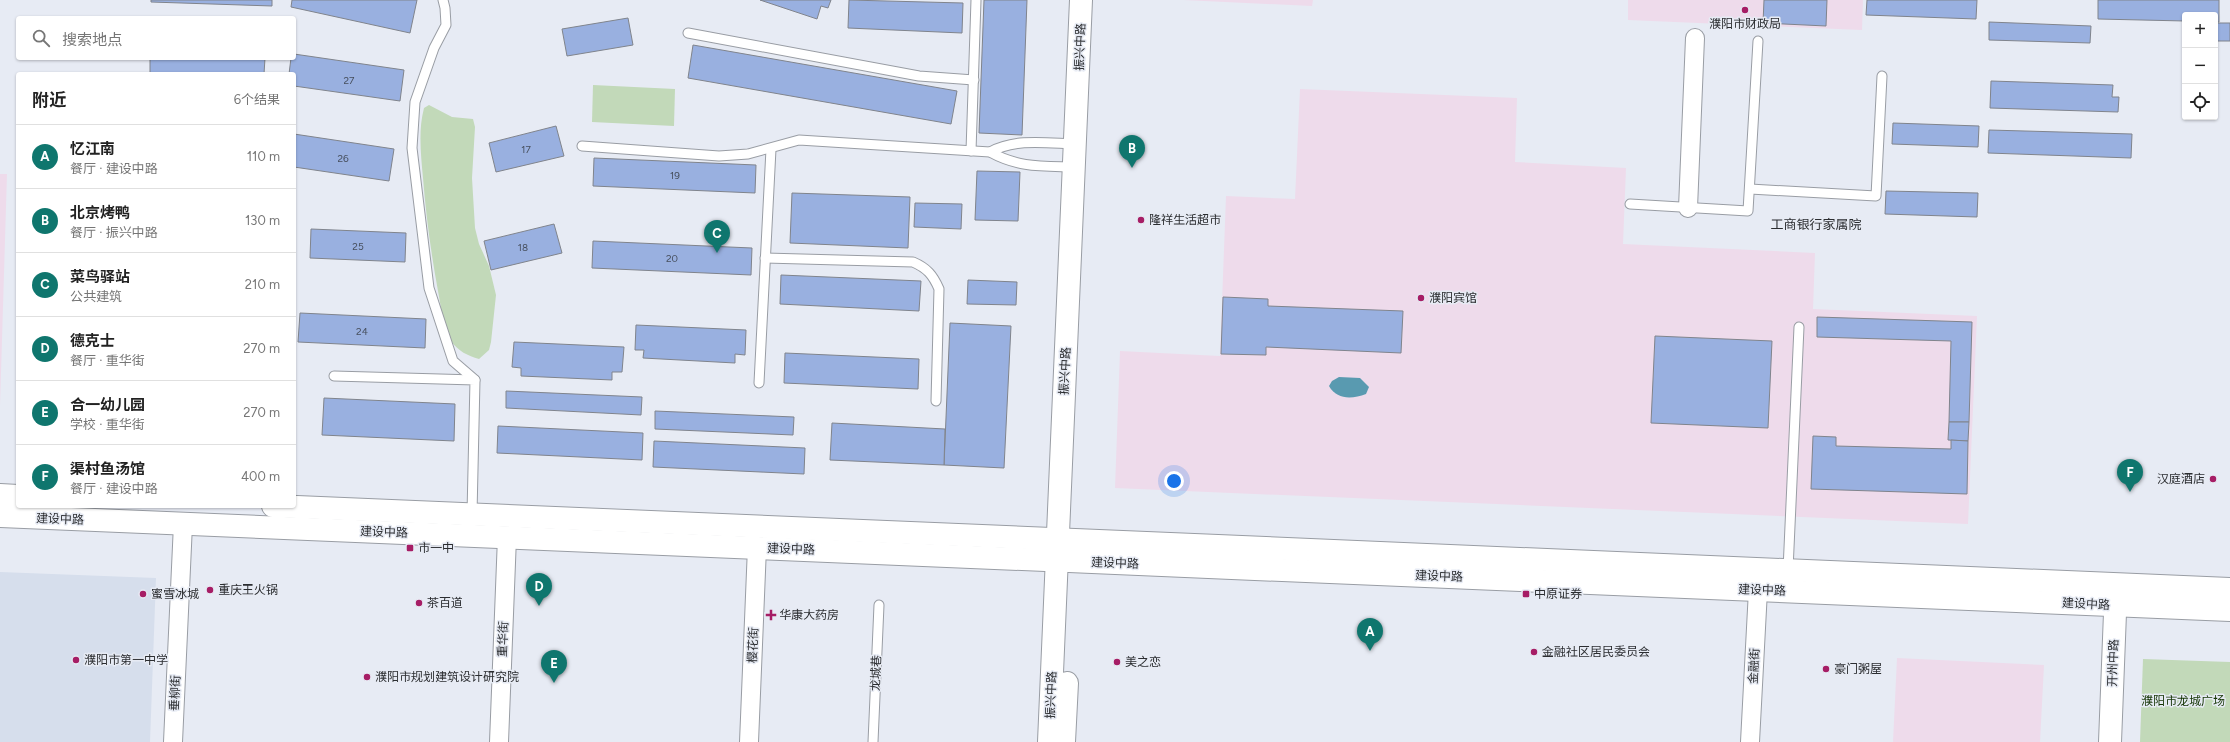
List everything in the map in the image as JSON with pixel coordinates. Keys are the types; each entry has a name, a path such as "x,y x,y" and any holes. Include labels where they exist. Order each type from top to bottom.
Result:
{"main road":[{"name":"振兴中路","path":"1064,742 1065,550 1074,167 1081,0"},
{"name":"振兴中路","path":"1049,742 1065,550 1096,0"},
{"path":"0,495 16,496"},
{"name":"建设中路","path":"296,507 472,514 1758,590 2230,610"},
{"name":"建设中路","path":"0,516 757,547 1065,550 1788,570 2230,589"},
{"name":"开州中路","path":"2110,742 2117,584"}],"street":[{"path":"1688,208 1695,38"},
{"name":"垂柳街","path":"173,742 184,524"},
{"name":"重华街","path":"499,742 507,537"},
{"name":"樱花街","path":"749,742 757,547"},
{"name":"金融街","path":"1750,742 1758,590"}],"lane":[{"path":"442,0 445,8 446,25 434,48 415,102 412,148 429,288 453,360 475,380 472,514"},
{"path":"971,151 976,0"},
{"path":"688,33 919,76 974,80"},
{"path":"1630,204 1748,211 1758,42"},
{"path":"1750,189 1876,196 1882,76"},
{"path":"582,146 719,156 748,154 771,149 799,140 990,152 1005,160 1027,166 1074,167"},
{"path":"990,152 1001,146 1014,143 1076,144"},
{"path":"759,383 771,149"},
{"path":"765,258 913,262 926,268 935,278 939,289 936,401"},
{"path":"1788,570 1799,327"},
{"path":"334,376 475,380"},
{"name":"龙城巷","path":"873,742 879,604"}],"shaded area":[{"path":"1183,0 1313,0 1312,6"},
{"name":"濮阳市财政局","path":"1628,0 1863,0 1862,30 1628,20"},
{"name":"濮阳宾馆","path":"1300,89 1517,98 1515,162 1626,168 1623,244 1815,253 1813,309 1977,316 1968,524 1115,488 1120,351 1220,356 1226,196 1295,199"},
{"path":"0,174 7,174 0,406"},
{"name":"濮阳市第一中学","path":"0,572 156,578 150,742 0,742"},
{"path":"1897,658 2044,665 2040,742 1893,742"}],"green space":[{"path":"593,85 675,89 674,126 592,122"},
{"path":"429,105 452,117 473,119 475,127 472,178 475,228 479,244 489,266 496,295 489,350 479,359 464,353 451,341 446,329 435,277 424,192 421,152 422,117 424,108"},
{"name":"濮阳市龙城广场","path":"2143,659 2230,662 2230,742 2140,742"}],"water":[{"path":"1339,377 1360,378 1369,387 1366,394 1355,397 1345,397 1336,394 1329,386 1332,381"}],"building":[{"path":"151,0 272,0 272,6 151,2"},
{"path":"292,0 417,0 410,33 291,7"},
{"path":"760,0 831,0 828,8 821,6 817,19"},
{"path":"849,0 963,3 962,33 848,28"},
{"path":"984,0 1027,0 1022,135 979,133"},
{"path":"1764,0 1827,0 1826,26 1763,23"},
{"path":"1867,0 1977,0 1976,19 1866,15"},
{"path":"2098,0 2219,0 2219,22 2218,12 2182,12 2182,21 2098,19"},
{"path":"628,18 633,45 567,56 562,29"},
{"path":"1989,22 2091,26 2090,43 1989,40"},
{"path":"2218,23 2230,23 2230,41 2218,41"},
{"path":"693,45 957,91 951,124 688,78"},
{"path":"296,54 404,70 400,101 296,86 296,72 289,72 291,60 296,60"},
{"path":"150,60 265,60 264,72 150,72"},
{"path":"1991,81 2113,85 2112,97 2119,97 2118,112 1990,108"},
{"path":"1893,123 1979,126 1978,147 1892,144"},
{"path":"556,126 564,156 496,172 489,143"},
{"path":"1989,130 2132,134 2131,158 1988,153"},
{"path":"296,134 394,149 389,181 296,167"},
{"path":"594,158 756,165 755,193 593,186"},
{"path":"977,171 1020,172 1018,221 975,220"},
{"path":"1886,191 1978,193 1977,217 1885,214"},
{"path":"792,193 910,197 908,248 790,243"},
{"path":"915,203 962,204 961,229 914,227"},
{"path":"554,224 562,253 491,270 484,241"},
{"path":"311,229 406,233 405,262 310,258"},
{"path":"593,241 752,248 751,275 592,268"},
{"path":"781,275 921,281 919,311 780,304"},
{"path":"968,280 1017,282 1016,305 967,304"},
{"path":"1223,297 1268,299 1268,306 1403,311 1401,353 1266,347 1266,355 1221,354"},
{"path":"300,313 426,319 425,348 298,342"},
{"path":"1817,317 1972,322 1969,422 1949,422 1951,341 1817,337"},
{"path":"950,323 1011,326 1004,468 944,465"},
{"path":"636,325 746,330 745,355 735,354 735,363 643,358 644,350 635,350"},
{"path":"1655,336 1772,341 1768,428 1651,423"},
{"path":"514,342 624,347 622,372 612,372 612,380 521,376 521,368 512,367"},
{"path":"785,353 919,359 918,389 784,383"},
{"path":"506,391 642,397 641,415 506,408"},
{"path":"324,398 455,404 454,441 322,435"},
{"path":"655,411 794,417 793,435 655,429"},
{"path":"1949,422 1969,422 1968,441 1948,440"},
{"path":"832,423 945,429 944,465 830,460"},
{"path":"498,426 643,433 642,460 497,453"},
{"path":"1813,436 1836,437 1836,446 1951,449 1951,440 1968,441 1967,494 1811,489"},
{"path":"654,441 805,448 804,474 653,467"}],"place":[{"name":"濮阳市财政局","path":"1745,10"},
{"name":"北京烤鸭","path":"1132,168"},
{"name":"隆祥生活超市","path":"1141,220"},
{"name":"菜鸟驿站","path":"717,253"},
{"name":"濮阳宾馆","path":"1421,298"},
{"name":"汉庭酒店","path":"2213,479"},
{"name":"渠村鱼汤馆","path":"2130,492"},
{"name":"市一中","path":"410,548"},
{"name":"重庆王火锅","path":"210,590"},
{"name":"蜜雪冰城","path":"143,594"},
{"name":"中原证券","path":"1526,594"},
{"name":"茶百道","path":"419,603"},
{"name":"德克士","path":"539,606"},
{"name":"华康大药房","path":"771,615"},
{"name":"忆江南","path":"1370,651"},
{"name":"金融社区居民委员会","path":"1534,652"},
{"name":"濮阳市第一中学","path":"76,660"},
{"name":"美之恋","path":"1117,662"},
{"name":"豪门粥屋","path":"1826,669"},
{"name":"濮阳市规划建筑设计研究院","path":"367,677"},
{"name":"合一幼儿园","path":"554,683"}],"district":[{"name":"工商银行家属院","path":"1816,224"}]}
